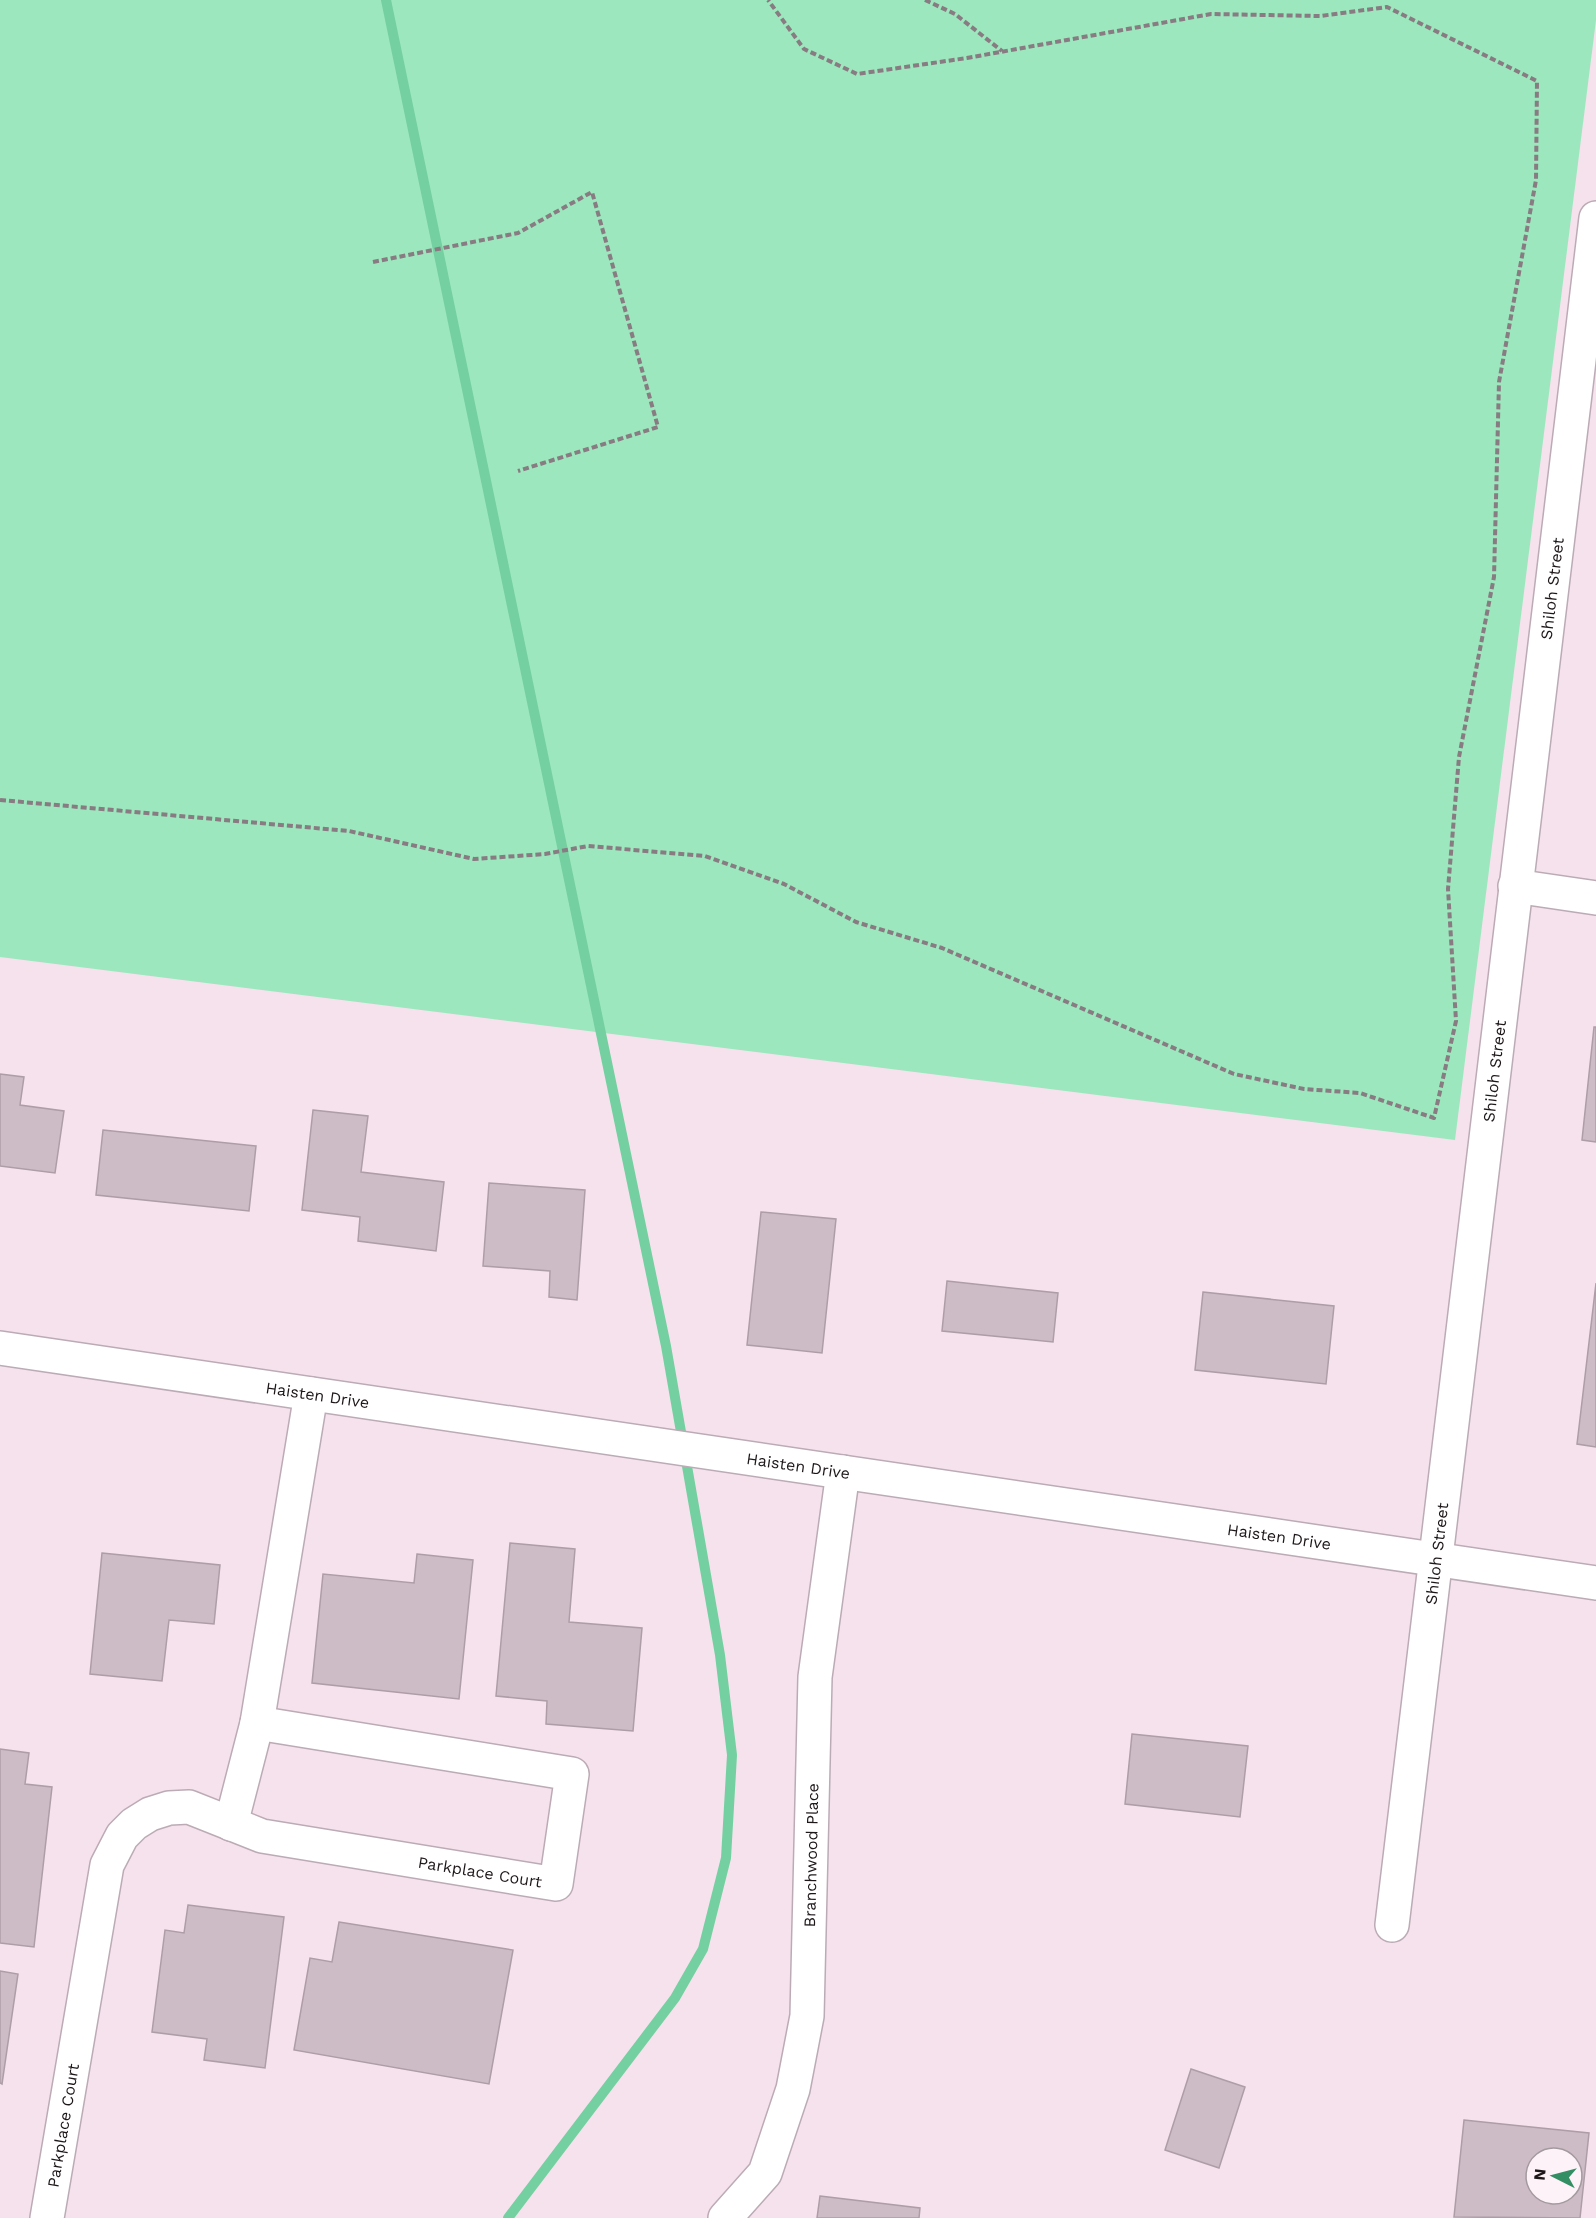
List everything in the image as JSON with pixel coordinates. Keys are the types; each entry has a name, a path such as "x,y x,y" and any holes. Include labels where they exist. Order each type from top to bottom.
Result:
{"street":[{"name":"Shiloh Street","path":"1392,1924 1515,886 1593,263 1596,218"},
{"path":"1515,886 1596,898"},
{"name":"Haisten Drive","path":"0,1348 1596,1582"},
{"path":"231,1824 257,1723 311,1394"},
{"name":"Branchwood Place","path":"725,2218 765,2173 793,2089 807,2016 815,1677 843,1472"},
{"name":"Parkplace Court","path":"47,2218 107,1865 113,1850 134,1824 150,1814 170,1808 189,1807 262,1836 556,1884 572,1774 257,1723"}],"path":[{"path":"0,800 349,831 474,859 545,855 588,846 705,856 784,884 856,922 942,948 1234,1074 1304,1089 1360,1093 1434,1118 1456,1021 1448,889 1457,779 1459,757 1494,577 1499,382 1536,180 1537,81 1387,7 1320,16 1211,14 857,74 804,49 768,0"},
{"path":"925,0 955,14 1002,51"},
{"path":"373,262 518,233 592,192 658,427 518,471"}],"green space":[{"path":"0,0 1596,0 1596,20 1455,1140 0,957"}],"building":[{"path":"1594,1027 1596,1027 1596,1142 1582,1140"},
{"path":"0,1074 24,1077 20,1105 64,1111 55,1173 0,1166"},
{"path":"313,1110 368,1116 361,1172 444,1182 436,1251 358,1241 360,1217 302,1210"},
{"path":"103,1130 256,1146 249,1211 96,1195"},
{"path":"489,1183 585,1190 577,1300 549,1297 550,1271 483,1266"},
{"path":"761,1212 836,1219 822,1353 747,1345"},
{"path":"947,1281 1058,1293 1053,1342 942,1331"},
{"path":"1596,1283 1596,1447 1577,1444"},
{"path":"1203,1292 1334,1306 1326,1384 1195,1370"},
{"path":"510,1543 575,1549 569,1622 642,1628 633,1731 546,1724 547,1701 496,1696"},
{"path":"102,1553 220,1565 214,1624 169,1620 162,1681 90,1674"},
{"path":"417,1554 473,1560 459,1699 312,1683 323,1574 414,1583"},
{"path":"1132,1734 1248,1746 1240,1817 1125,1804"},
{"path":"0,1749 29,1753 25,1784 52,1787 34,1947 0,1943"},
{"path":"188,1905 284,1917 265,2068 204,2060 207,2039 152,2032 165,1930 184,1933"},
{"path":"339,1922 513,1950 489,2084 294,2050 310,1958 332,1962"},
{"path":"0,1971 18,1974 2,2084 0,2083"},
{"path":"1191,2069 1245,2087 1219,2168 1165,2150"},
{"path":"1464,2120 1589,2133 1584,2180 1584,2146 1524,2146 1524,2206 1581,2206 1580,2218 1454,2217"},
{"path":"820,2196 920,2208 919,2218 817,2218"}],"waterway":[{"path":"386,0 666,1346 720,1655 732,1755 726,1858 703,1949 675,1998 508,2218"}]}
